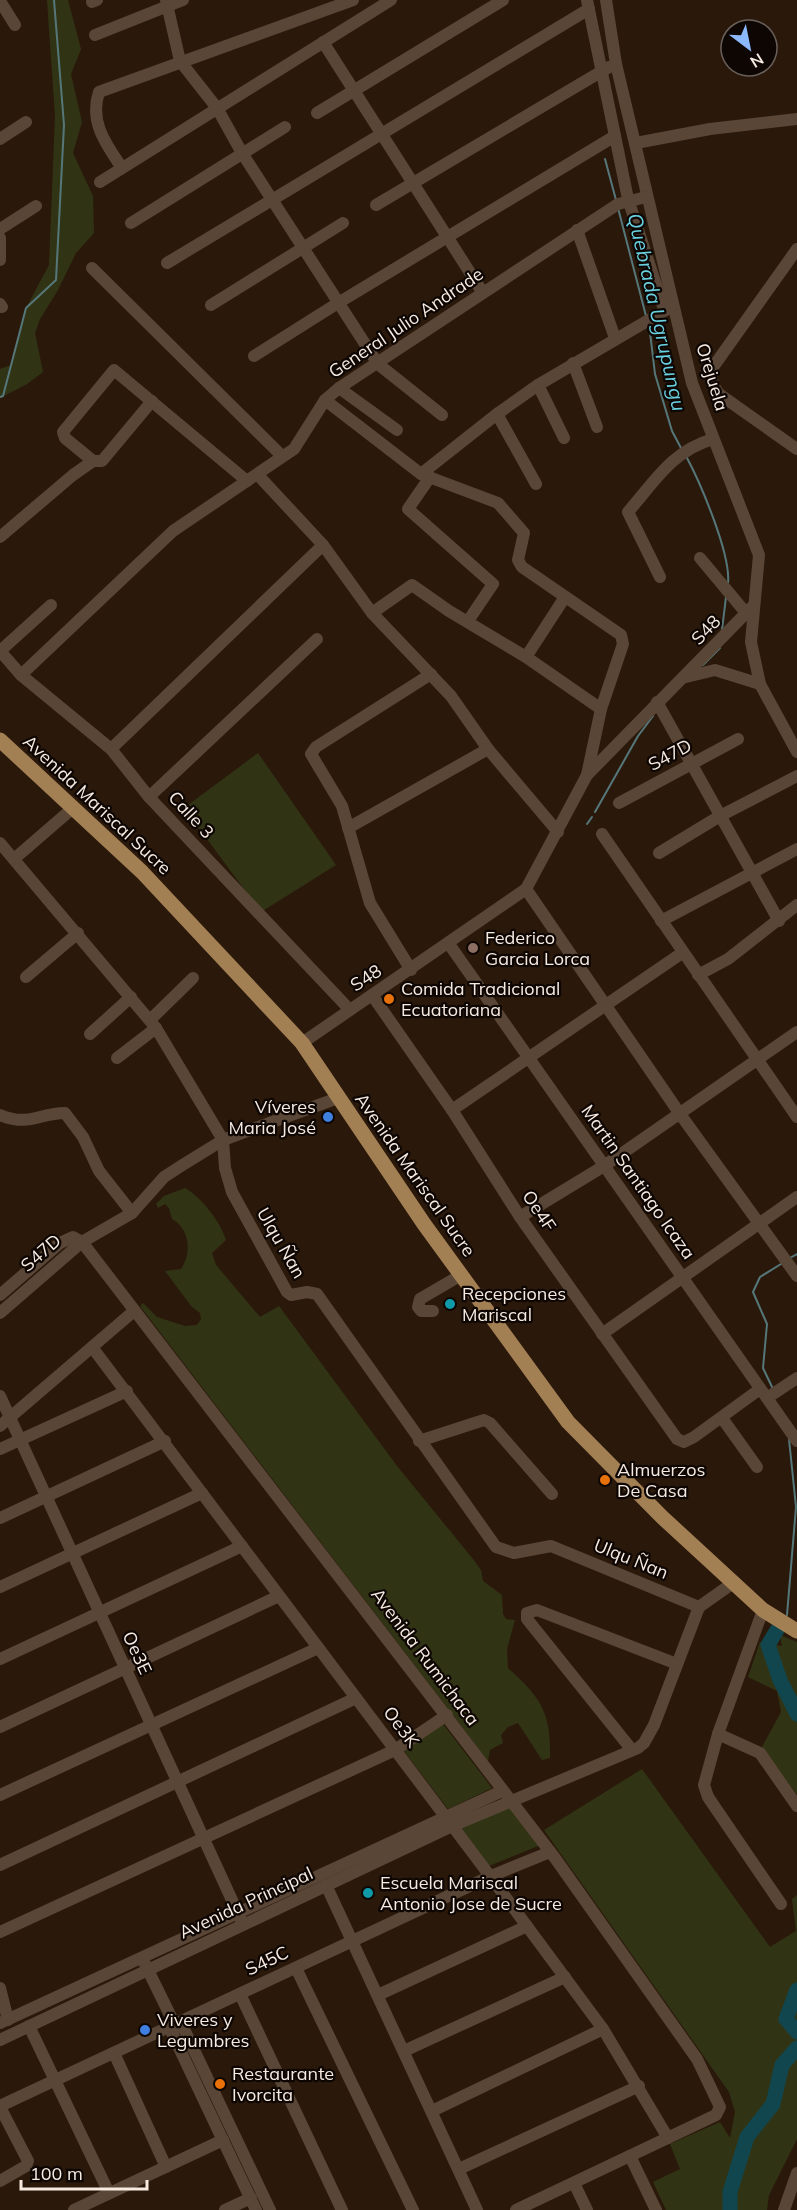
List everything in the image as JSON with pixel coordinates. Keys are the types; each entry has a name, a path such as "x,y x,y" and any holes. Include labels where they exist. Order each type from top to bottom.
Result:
{"main road":[{"name":"Avenida Mariscal Sucre","path":"0,740 142,872 302,1043 461,1275 568,1422 662,1517 733,1583 763,1610 782,1624 797,1631"}],"street":[{"path":"95,35 167,2 183,0"},
{"path":"122,168 96,120 99,92 354,0 362,17"},
{"path":"100,182 391,0"},
{"path":"316,113 503,0"},
{"name":"Orejuela","path":"606,0 616,64 636,143 669,307 692,383 759,555 758,590 749,610 751,642 760,684 797,752"},
{"path":"0,1 15,25"},
{"path":"167,2 180,61 217,108 242,153 338,303 378,363 442,415"},
{"path":"167,263 382,134 588,5 628,199 669,307 538,385 497,414 425,476 408,509 493,584 468,621"},
{"path":"323,42 483,293"},
{"path":"376,205 616,64"},
{"path":"636,143 710,129 797,119"},
{"path":"0,138 26,122"},
{"path":"131,223 285,127"},
{"path":"254,356 615,136"},
{"name":"General Julio Andrade","path":"21,675 173,531 296,447 325,400 339,388 578,230 628,199 646,197"},
{"path":"0,229 36,206"},
{"path":"211,305 344,223"},
{"path":"578,230 615,338"},
{"path":"0,238 0,260"},
{"path":"795,442 719,394 711,377 711,370 797,249"},
{"path":"92,268 282,456"},
{"path":"573,363 597,427"},
{"path":"152,401 105,458 99,462 93,460 63,435 63,432 114,370 252,478 322,545 372,613 451,696 488,749 558,832"},
{"path":"538,385 564,438"},
{"path":"339,388 397,430"},
{"path":"325,400 425,476 503,507 524,533 519,563 621,635 623,645 601,709 588,775 526,889 680,1114 797,1276"},
{"path":"497,414 536,484"},
{"path":"660,577 628,512 677,455 693,444 713,439"},
{"path":"0,537 93,460"},
{"path":"111,749 322,545"},
{"path":"700,558 749,610"},
{"path":"372,613 396,593 412,585 526,657 601,709"},
{"path":"526,657 565,597"},
{"path":"0,651 51,605"},
{"name":"S48","path":"588,775 749,610"},
{"path":"149,797 317,639"},
{"name":"Calle 3","path":"0,651 21,675 111,749 149,797 350,1010"},
{"path":"685,677 715,670 760,684"},
{"path":"411,970 370,903 334,789 313,759 312,751 431,674"},
{"path":"657,702 779,921"},
{"name":"S47D","path":"619,803 738,739"},
{"path":"348,828 488,749"},
{"path":"659,853 720,816 797,776"},
{"path":"14,859 73,807"},
{"path":"602,834 797,1117"},
{"name":"Ulqu Ñan","path":"0,843 153,1024 223,1140 225,1168 232,1192 285,1288 291,1295 307,1292 317,1294 496,1547 514,1553 551,1546 699,1607"},
{"path":"661,921 797,849"},
{"name":"S48","path":"302,1043 526,889"},
{"path":"698,975 728,959 797,905"},
{"path":"26,977 78,933"},
{"name":"Martin Santiago Icaza","path":"449,944 604,1166 767,1393 797,1441"},
{"path":"452,1110 682,953"},
{"path":"117,1058 153,1024 193,978"},
{"name":"Oe4F","path":"372,995 452,1110 520,1216 681,1442 694,1437 722,1418"},
{"path":"90,1034 131,997"},
{"path":"520,1216 604,1166 758,1062 797,1032"},
{"path":"82,1242 132,1213 164,1177 223,1140 338,1098"},
{"path":"0,1115 14,1119 37,1120 65,1113 83,1137 99,1171 132,1213"},
{"path":"602,1334 797,1197"},
{"name":"S47D","path":"0,1295 60,1243 73,1237 82,1242 0,1313"},
{"name":"Avenida Rumichaca","path":"82,1242 447,1715 550,1852 697,2059 720,2108 716,2115 668,2138"},
{"path":"433,1311 421,1311 418,1307 420,1299 461,1275"},
{"path":"5,1422 135,1311"},
{"name":"Oe3K","path":"92,1347 165,1441 565,1977 639,2086 668,2138"},
{"path":"757,1467 722,1418 797,1378"},
{"path":"0,1449 127,1391"},
{"name":"Oe3E","path":"0,1396 5,1422 19,1440 240,1919"},
{"path":"420,1441 484,1420 490,1423 552,1494"},
{"path":"0,1518 165,1441"},
{"path":"0,1587 202,1493"},
{"path":"0,1659 242,1546"},
{"path":"677,1664 537,1610 527,1613 527,1619 632,1750 644,1743 654,1725 699,1607 733,1583"},
{"path":"0,1727 279,1596"},
{"path":"763,1610 718,1734 704,1785 708,1797 781,1904"},
{"path":"0,1795 318,1648"},
{"path":"0,1865 356,1698"},
{"path":"0,1932 395,1750 447,1715"},
{"path":"718,1734 760,1754 797,1806"},
{"name":"Avenida Principal","path":"4,2022 145,1963 506,1796 632,1750"},
{"name":"Avenida Principal","path":"240,1919 326,1886 449,1821"},
{"name":"S45C","path":"0,2107 491,1876 550,1852"},
{"path":"326,1886 477,2210"},
{"path":"378,1995 527,1926"},
{"path":"145,1963 175,2025 184,2029 270,2210"},
{"name":"Avenida Principal","path":"0,2040 145,1963"},
{"path":"296,1968 413,2210"},
{"path":"404,2051 565,1977"},
{"path":"0,1988 4,2022"},
{"path":"240,1994 342,2210"},
{"path":"175,2025 172,2033 256,2210"},
{"path":"29,2026 57,2080 109,2193"},
{"path":"432,2111 603,2030"},
{"path":"114,2053 166,2167"},
{"path":"459,2169 639,2086"},
{"path":"0,2107 28,2163 0,2181"},
{"path":"518,2210 668,2138"},
{"path":"74,2210 224,2140"},
{"path":"630,2156 656,2210"},
{"path":"574,2182 588,2210"},
{"path":"794,2182 797,2201"},
{"path":"785,2209 794,2182"},
{"path":"225,2210 251,2198"}],"green space":[{"path":"47,0 68,0 81,49 71,74 82,122 73,153 93,196 94,233 76,253 58,290 40,319 35,333 43,372 27,384 0,398 0,369 11,365 26,308 49,265 55,116"},
{"path":"258,753 336,865 261,912 184,808"},
{"path":"185,1188 204,1204 215,1218 226,1240 212,1253 216,1265 260,1317 279,1306 397,1466 473,1559 481,1570 483,1581 502,1595 503,1614 506,1619 515,1620 507,1649 508,1668 529,1688 542,1707 548,1729 550,1758 542,1760 518,1723 508,1727 501,1735 503,1743 490,1750 488,1761 140,1306 143,1303 157,1317 185,1326 197,1325 201,1319 200,1313 192,1307 165,1271 181,1269 185,1263 188,1249 186,1235 178,1223 172,1219 169,1208 165,1204 158,1208 156,1204 164,1196"},
{"path":"780,1635 797,1642 797,1795 762,1747 781,1712 777,1691 748,1677 760,1642 782,1646"},
{"path":"443,1724 492,1788 448,1809 404,1751"},
{"path":"642,1769 770,1947 796,1931 792,1899 797,1895 797,2139 769,2195 767,2210 666,2210 653,2182 680,2169 670,2144 720,2122 730,2138 735,2112 729,2092 544,1830"},
{"path":"509,1800 543,1844 484,1868 452,1826"}],"waterway":[{"path":"0,397 3,396 26,308 56,280 64,125 54,0"},
{"name":"Quebrada Ugrupungu","path":"605,159 616,200"},
{"name":"Quebrada Ugrupungu","path":"618,208 646,316"},
{"name":"Quebrada Ugrupungu","path":"649,324 655,374 672,431 681,448"},
{"name":"Quebrada Ugrupungu","path":"686,456 720,537 728,570 728,583"},
{"name":"Quebrada Ugrupungu","path":"722,630 726,597"},
{"name":"Quebrada Ugrupungu","path":"703,665 720,648"},
{"name":"Quebrada Ugrupungu","path":"595,812 638,736 653,716"},
{"name":"Quebrada Ugrupungu","path":"587,824 592,817"},
{"path":"788,1259 797,1254"},
{"path":"773,1389 763,1368 767,1324 753,1292 760,1277 781,1264"},
{"path":"787,1615 796,1507 789,1439"},
{"path":"777,1630 768,1645 780,1680 797,1714"},
{"path":"797,1990 786,2019 797,2032"},
{"path":"730,2210 730,2192 747,2137 773,2104 782,2065 797,2048"}],"place":[{"name":"Federico Garcia Lorca","path":"473,948"},
{"name":"Comida Tradicional Ecuatoriana","path":"389,999"},
{"name":"Víveres Maria José","path":"328,1117"},
{"name":"Recepciones Mariscal","path":"450,1304"},
{"name":"Almuerzos De Casa","path":"605,1480"},
{"name":"Escuela Mariscal Antonio Jose de Sucre","path":"368,1893"},
{"name":"Viveres y Legumbres","path":"145,2030"},
{"name":"Restaurante Ivorcita","path":"220,2084"}]}
